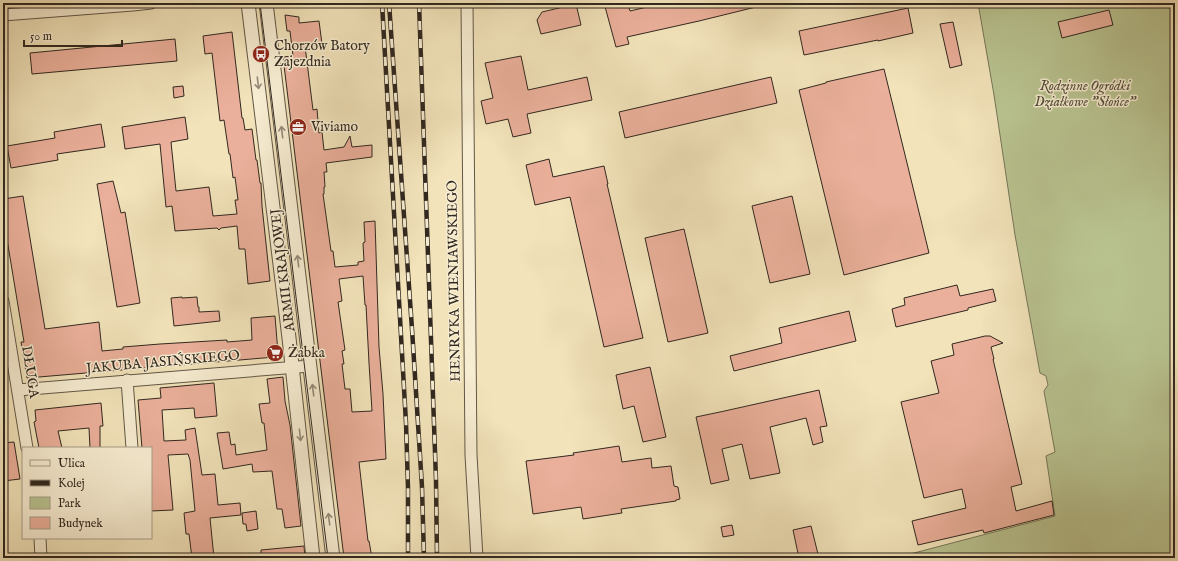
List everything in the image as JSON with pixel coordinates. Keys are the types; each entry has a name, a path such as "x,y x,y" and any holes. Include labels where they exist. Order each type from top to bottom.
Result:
{"street":[{"path":"3,15 151,3"},
{"name":"ARMII KRAJOWEJ","path":"248,3 292,367 313,558"},
{"name":"ARMII KRAJOWEJ","path":"266,3 333,558"},
{"name":"HENRYKA WIENIAWSKIEGO","path":"467,3 471,455 477,558"},
{"name":"DŁUGA","path":"3,301 27,447"},
{"name":"JAKUBA JASIŃSKIEGO","path":"18,390 310,366"},
{"path":"127,380 132,447"},
{"path":"40,539 41,558"}],"green space":[{"name":"Rodzinne Ogródki Działkowe \"Słońce\"","path":"978,3 1175,3 1175,558 895,558 1055,516 1046,456 1055,452 1044,391 1048,385 1046,376 1040,373 1015,235 994,95"}],"building":[{"path":"604,3 628,3 630,11 664,3 756,3 756,7 627,37 629,44 616,47"},
{"path":"576,4 581,25 541,34 537,20 542,12"},
{"path":"908,8 913,33 804,55 799,31"},
{"path":"1109,10 1113,25 1062,38 1058,22"},
{"path":"285,15 299,17 299,23 319,21 322,44 305,46 313,110 317,109 319,133 322,132 324,150 344,147 350,136 352,147 372,145 372,157 326,163 327,172 324,172 325,187 323,194 331,251 333,251 335,267 358,265 358,262 364,261 364,222 375,221 379,347 386,459 359,462 368,541 372,558 344,558 283,57 293,56 290,31 287,31","holes":["363,276 372,411 352,412 350,389 345,389 342,364 344,364 342,351 345,350 338,302 342,301 339,279"]},
{"path":"953,22 962,65 950,68 940,24"},
{"path":"232,32 242,118 245,130 252,129 261,183 270,281 248,284 245,249 239,249 237,226 221,228 219,230 217,228 175,231 172,206 166,207 160,144 125,149 122,127 185,117 188,139 171,142 176,191 209,187 213,216 237,214 235,200 238,200 235,177 233,178 224,120 220,121 212,53 205,54 203,36"},
{"path":"175,39 177,61 32,74 30,53"},
{"path":"521,56 528,90 587,77 592,100 527,114 531,133 513,137 508,119 486,124 481,101 493,98 485,63"},
{"path":"884,69 929,253 844,275 799,90 826,82"},
{"path":"771,77 777,103 625,138 619,112"},
{"path":"183,86 184,96 174,98 173,87"},
{"path":"101,124 105,147 57,154 58,160 11,168 7,146 55,138 54,132"},
{"path":"549,159 553,177 604,166 643,338 604,347 570,197 535,205 526,165"},
{"path":"113,181 121,213 125,212 140,303 117,307 97,184"},
{"path":"23,196 45,329 99,322 102,351 123,349 123,347 160,344 252,340 251,318 275,316 278,353 275,357 27,378 21,342 24,342 3,215 3,199"},
{"path":"792,196 810,274 770,283 752,206"},
{"path":"684,229 708,333 668,342 645,238"},
{"path":"957,285 960,296 993,289 996,301 968,308 968,310 896,327 892,309 905,305 904,298"},
{"path":"197,297 199,312 219,311 220,321 174,326 171,298"},
{"path":"849,311 856,341 734,371 730,356 782,343 779,328"},
{"path":"990,336 1003,343 991,347 1022,484 1011,487 1016,511 1052,501 1054,515 984,533 983,530 918,545 912,521 966,508 962,489 924,498 901,402 939,393 931,361 954,355 952,344"},
{"path":"650,367 666,437 643,442 634,406 623,409 616,375"},
{"path":"283,377 301,526 285,528 282,509 277,509 272,471 253,472 252,464 223,469 217,433 229,432 231,445 235,444 236,455 267,450 264,423 262,423 259,404 270,403 267,379"},
{"path":"214,383 217,416 195,418 194,408 162,410 164,441 186,440 185,430 195,428 202,475 215,474 218,505 240,503 241,515 210,518 214,558 192,558 189,534 186,534 184,513 195,511 190,460 188,454 168,455 173,510 152,511 152,447 142,447 138,400 161,398 160,388"},
{"path":"819,390 827,426 820,427 823,442 813,445 806,418 770,427 780,473 750,479 742,444 722,449 729,480 711,484 696,417"},
{"path":"101,403 103,426 100,426 100,447 90,447 89,428 58,431 62,447 39,447 34,422 36,421 35,410"},
{"path":"14,442 20,479 3,481 3,443"},
{"path":"619,446 622,462 651,458 652,468 671,466 674,486 678,487 680,499 676,501 621,509 622,513 583,519 581,507 533,514 526,461 574,455 573,453"},
{"path":"256,511 258,529 247,531 246,524 243,524 242,513"},
{"path":"732,525 734,535 723,537 721,527"},
{"path":"811,526 819,558 799,558 793,530"},
{"path":"304,546 305,558 261,558 261,550"}],"tram line":[{"path":"260,3 328,558"}],"railway":[{"path":"382,3 406,423 408,558"},
{"path":"389,3 422,487 424,558"},
{"path":"419,3 436,480 437,558"}],"place":[{"name":"Chorzów Batory Zajezdnia","path":"261,54"},
{"name":"Viviamo","path":"298,127"},
{"name":"Żabka","path":"275,353"}]}
